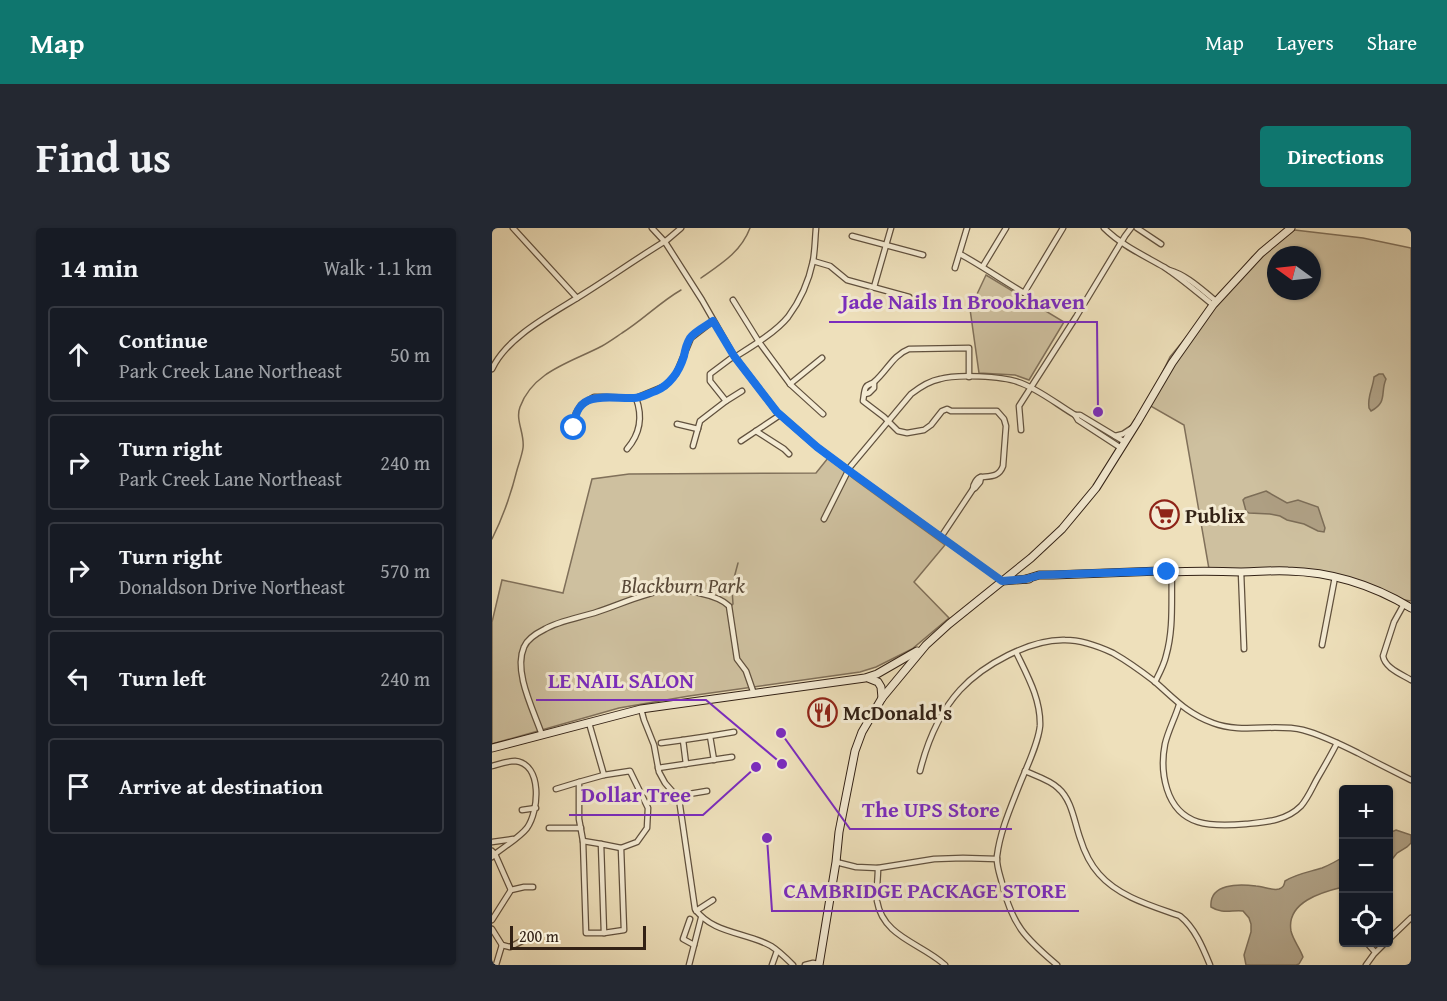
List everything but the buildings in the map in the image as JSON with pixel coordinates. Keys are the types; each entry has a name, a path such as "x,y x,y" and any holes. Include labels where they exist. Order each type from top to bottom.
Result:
{"main road":[{"path":"819,965 836,862 838,831 855,751 862,732 882,698 926,645 1031,558 1062,529 1096,488 1172,363 1215,303 1261,253 1291,228"},
{"path":"1002,581 1160,575 1170,572 1209,570 1305,572 1359,582 1408,606"},
{"path":"492,748 641,709 865,678 893,666 926,645"},
{"path":"891,685 894,677 893,666"},
{"path":"865,678 878,682 882,698"}],"street":[{"path":"513,228 577,298"},
{"path":"652,228 665,242 735,357 780,415 817,447 1002,581"},
{"path":"492,369 497,358 513,341 551,314 665,242 681,228"},
{"path":"726,401 710,381 710,374 759,342 787,318 803,292 813,261 816,228"},
{"path":"874,287 891,228"},
{"path":"955,268 967,228"},
{"path":"983,266 1006,228"},
{"path":"960,254 1024,292 1063,228"},
{"path":"1104,228 1139,254 1176,272 1215,303"},
{"path":"1021,430 1019,406 1131,228"},
{"path":"1137,228 1161,244"},
{"path":"852,236 923,255"},
{"path":"813,261 830,266 847,280 909,297"},
{"path":"733,300 759,342 790,384 823,414"},
{"path":"574,432 576,413 582,405 594,397 636,398 665,386 671,381 681,363 691,338 713,321"},
{"path":"941,537 981,477 997,475 1001,471 1006,426 1004,419 997,411 951,411 938,417 924,430 907,433 898,430 863,401 867,385 874,383 896,357 909,349 969,348 969,377"},
{"path":"790,384 822,358"},
{"path":"824,519 848,470 888,421 911,394 920,387 939,379 1002,377 1018,381 1115,436 1123,445"},
{"path":"693,446 700,421 742,391"},
{"path":"627,449 633,443 640,419 636,398"},
{"path":"741,441 780,415"},
{"path":"1075,415 1078,420 1123,445"},
{"path":"677,424 698,429"},
{"path":"1115,436 1134,427"},
{"path":"756,431 789,454"},
{"path":"1155,682 1166,657 1169,639 1172,613 1170,572"},
{"path":"1241,572 1244,649"},
{"path":"1322,645 1335,577"},
{"path":"542,735 524,683 521,665 521,655 527,641 546,628 658,591 679,590 701,594 723,601 729,606 737,659 746,671 754,694"},
{"path":"1408,606 1395,622 1381,661 1411,680"},
{"path":"920,771 936,728 947,707 960,690 986,669 1016,652 1032,645 1063,639 1094,645 1112,653 1155,682 1193,715 1219,726 1304,730 1337,742 1411,780"},
{"path":"1016,652 1032,684 1040,725 1037,739 1008,815 997,859 1006,899 1014,920 1025,936 1057,965"},
{"path":"1179,705 1166,742 1162,769 1170,799 1184,816 1200,823 1241,825 1280,819 1291,814 1310,794 1337,742"},
{"path":"641,709 654,745 658,768 665,783 679,799 696,911 701,918 712,925 770,946 795,965"},
{"path":"590,723 604,775"},
{"path":"661,743 734,732"},
{"path":"710,736 714,760"},
{"path":"683,740 686,764"},
{"path":"658,768 732,757"},
{"path":"492,766 514,761 522,763 529,768 533,776 537,794 536,808 527,828 493,854 511,890"},
{"path":"556,789 604,775 630,771 648,808 647,828 636,842 621,848 584,841"},
{"path":"1025,771 1056,786 1063,792 1072,811 1084,850 1100,875 1130,897 1180,916 1187,922 1210,965"},
{"path":"579,782 579,819 584,841 586,933 624,930 621,848"},
{"path":"679,799 683,795 707,791"},
{"path":"522,810 536,808"},
{"path":"549,828 581,828"},
{"path":"492,842 515,838"},
{"path":"601,844 604,933"},
{"path":"836,862 856,867 878,868 934,859 997,859"},
{"path":"878,868 878,902 886,923 902,937 930,953 945,965"},
{"path":"492,920 511,890 533,887"},
{"path":"696,911 713,900"},
{"path":"689,965 701,918"},
{"path":"1393,935 1411,918"},
{"path":"690,919 683,939 694,945"},
{"path":"492,929 502,945 496,965"},
{"path":"502,945 510,946 524,940"},
{"path":"1370,947 1375,952"},
{"path":"1366,965 1380,947"},
{"path":"772,965 777,951"},
{"path":"805,965 813,963 819,965"}],"green space":[{"path":"1286,229 1363,238 1411,248 1411,601 1398,599 1344,578 1209,569 1184,425 1147,404 1170,357 1252,257"},
{"path":"986,275 1064,322 1029,380 1015,375 979,373 970,309"},
{"name":"Blackburn Park","path":"828,458 945,545 914,582 949,618 912,649 876,667 860,672 619,708 492,744 492,622 502,580 563,593 592,479 629,474 816,473"}],"shaded area":[{"path":"1383,374 1386,379 1383,397 1380,404 1371,411 1369,396 1374,377"},
{"path":"1266,491 1287,503 1298,500 1318,507 1325,528 1324,532 1280,516 1246,511 1243,500 1245,498"},
{"path":"1396,830 1411,835 1411,843 1393,858 1393,839 1393,831"},
{"path":"1339,859 1339,888 1307,900 1294,913 1291,921 1293,938 1303,957 1299,964 1246,965 1244,955 1251,932 1249,918 1243,911 1223,911 1211,907 1215,893 1234,885 1279,889 1289,879"}],"waterway":[{"path":"701,278 736,251 750,228"},
{"path":"492,539 512,488 522,453 519,412 526,395 544,376 607,343 681,290"},
{"path":"732,605 732,589 735,587 734,578 738,563"}],"place":[{"name":"Jade Nails In Brookhaven","path":"1098,412"},
{"name":"Publix","path":"1164,515"},
{"name":"McDonald's","path":"822,712"},
{"name":"The UPS Store","path":"781,733"},
{"name":"LE NAIL SALON","path":"782,764"},
{"name":"Dollar Tree","path":"756,767"},
{"name":"CAMBRIDGE PACKAGE STORE","path":"767,838"}],"route":[{"path":"574,428 576,413 582,405 594,397 636,398 665,386 676,374 691,338 713,321 734,356 777,412 817,447 1002,581 1053,574 1167,572"}]}
